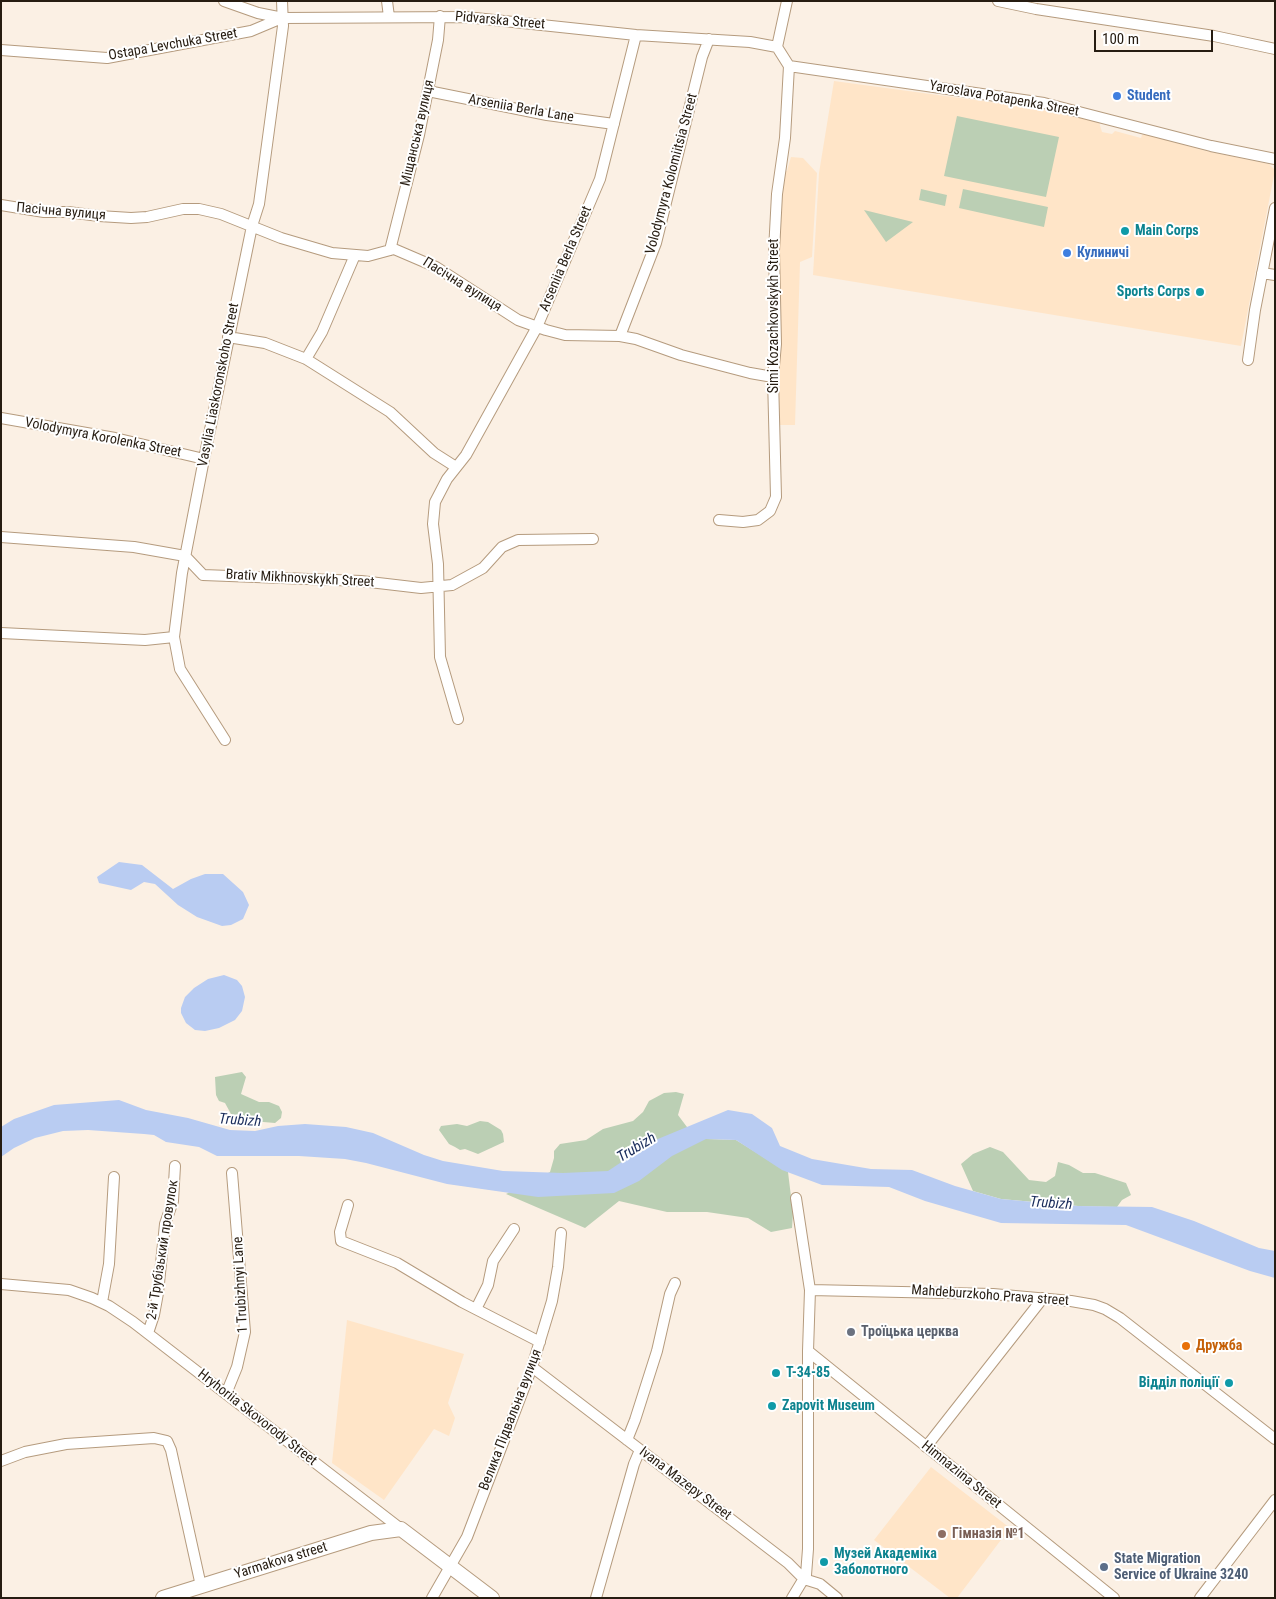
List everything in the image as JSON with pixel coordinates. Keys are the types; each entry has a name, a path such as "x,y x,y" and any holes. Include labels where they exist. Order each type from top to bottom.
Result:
{"street":[{"name":"Pidvarska Street","path":"224,1 258,13 283,18 440,16 480,18 636,35 758,43 777,47"},
{"name":"Vasylia Liaskoronskoho Street","path":"225,740 180,669 174,637 185,556 204,459 228,337 252,226 259,204 284,26 282,1"},
{"path":"388,1 388,17"},
{"path":"787,1 777,47 790,66"},
{"path":"998,1 1036,10 1214,36 1275,49"},
{"name":"Міщанська вулиця","path":"390,250 418,141 438,40 440,16"},
{"name":"Ostapa Levchuka Street","path":"1,50 107,58 251,31 283,18"},
{"name":"Arseniia Berla Street","path":"458,719 440,657 438,559 433,524 434,508 442,486 466,455 537,327 600,179 636,35"},
{"name":"Volodymyra Kolomiitsia Street","path":"620,336 656,243 708,39"},
{"name":"Yaroslava Potapenka Street","path":"790,66 1044,103 1211,146 1275,159"},
{"name":"Simi Kozachkovskykh Street","path":"719,520 743,522 758,520 768,515 775,502 777,492 773,377 776,344 775,219 785,138 790,66"},
{"name":"Arseniia Berla Lane","path":"428,91 547,115 614,124"},
{"name":"Пасічна вулиця","path":"1,205 44,212 68,212 131,218 192,209 221,214 300,244 332,252 374,255 394,249 436,267 518,320 537,327 565,335 620,336 645,341 681,355 773,377"},
{"path":"1248,360 1275,208"},
{"path":"306,359 322,332 355,255"},
{"path":"1262,273 1275,276"},
{"path":"228,337 265,343 306,359 390,412 434,453 456,467"},
{"name":"Volodymyra Korolenka Street","path":"1,418 115,438 204,459"},
{"path":"1,536 134,547 185,556"},
{"name":"Brativ Mikhnovskykh Street","path":"185,556 203,575 361,581 412,588 438,587 452,585 484,568 502,547 518,540 592,539"},
{"path":"1,633 145,640 174,637"},
{"name":"2-й Трубізький провулок","path":"148,1333 156,1306 166,1217 174,1201 175,1166"},
{"name":"1 Trubizhnyi Lane","path":"226,1394 237,1367 244,1337 232,1173"},
{"path":"102,1302 109,1264 114,1177"},
{"path":"792,1598 804,1579 807,1570 808,1549 808,1351 810,1290 796,1198"},
{"path":"348,1205 340,1232 341,1240 397,1263 476,1309 540,1342"},
{"path":"476,1309 488,1285 493,1261 514,1228"},
{"name":"Велика Підвальна вулиця","path":"432,1598 467,1537 532,1367 555,1285 561,1233"},
{"path":"627,1440 657,1351 669,1299 675,1283"},
{"name":"Hryhoriia Skovorody Street","path":"1,1284 69,1290 102,1302 148,1333 492,1598"},
{"name":"Mahdeburzkoho Prava street","path":"810,1290 993,1294 1094,1305 1110,1312 1275,1439"},
{"path":"926,1447 1043,1298"},
{"name":"Himnaziina Street","path":"808,1351 1114,1598"},
{"name":"Ivana Mazepy Street","path":"532,1367 788,1563 804,1579 820,1584 837,1598"},
{"path":"1,1461 25,1452 66,1444 154,1438 167,1441 171,1450 202,1586"},
{"path":"596,1598 634,1464 640,1450"},
{"path":"1200,1598 1275,1500"},
{"name":"Yarmakova street","path":"163,1598 371,1533 401,1529"}],"shaded area":[{"path":"834,81 1034,108 1099,122 1102,132 1112,134 1115,131 1141,138 1145,134 1206,151 1269,164 1275,170 1241,346 813,275 819,173"},
{"path":"791,157 803,158 817,173 812,257 800,262 795,425 775,425 781,170 787,171"},
{"path":"347,1320 464,1354 448,1403 455,1418 449,1436 434,1429 384,1500 332,1463"},
{"name":"Гімназія №1","path":"931,1467 1010,1528 957,1598 950,1598 874,1540"}],"green space":[{"path":"957,116 1059,137 1046,197 944,176"},
{"path":"921,189 947,195 945,206 919,200"},
{"path":"963,189 1048,207 1044,227 959,208"},
{"path":"864,210 913,222 886,242"},
{"path":"242,1072 246,1077 241,1094 259,1102 269,1102 279,1106 282,1112 281,1118 275,1123 240,1120 231,1114 225,1103 219,1101 216,1095 215,1077"},
{"path":"676,1092 684,1094 678,1115 687,1127 707,1139 736,1140 788,1172 793,1213 792,1228 771,1232 748,1218 707,1212 667,1212 619,1201 585,1228 506,1194 550,1172 554,1151 560,1144 586,1140 603,1129 633,1121 643,1112 649,1101 664,1093"},
{"path":"480,1121 488,1122 501,1130 504,1142 478,1154 465,1149 460,1150 449,1144 439,1130 441,1126 457,1124 467,1126"},
{"path":"990,1147 1003,1152 1029,1180 1046,1182 1055,1176 1058,1162 1069,1165 1083,1173 1095,1173 1126,1183 1131,1195 1122,1200 1117,1207 1078,1206 1001,1199 973,1191 961,1164 973,1154"}],"water":[{"path":"119,862 142,865 173,889 205,874 223,874 243,892 249,905 243,919 231,925 222,926 197,917 178,905 155,884 144,882 131,890 99,883 97,877"},
{"path":"224,975 237,980 242,986 245,997 242,1011 235,1020 219,1028 205,1031 195,1030 186,1023 181,1013 185,997 194,988 208,979"},
{"name":"Trubizh","path":"119,1100 146,1110 188,1118 230,1130 255,1131 278,1126 305,1124 346,1127 373,1133 443,1161 503,1171 563,1173 608,1171 653,1141 728,1110 752,1114 772,1128 780,1146 812,1159 871,1169 912,1170 955,1186 1001,1199 1078,1206 1152,1207 1194,1221 1259,1248 1275,1251 1275,1278 1250,1271 1126,1225 1001,1223 925,1201 889,1187 822,1185 782,1170 736,1140 706,1139 672,1156 639,1181 614,1193 538,1197 447,1184 345,1159 299,1156 217,1156 199,1147 166,1142 154,1135 144,1134 88,1130 63,1131 35,1138 14,1148 1,1157 1,1127 14,1119 54,1105"}],"place":[{"name":"Student","path":"1117,96"},
{"name":"Main Corps","path":"1125,231"},
{"name":"Кулиничі","path":"1067,253"},
{"name":"Sports Corps","path":"1200,292"},
{"name":"Троїцька церква","path":"851,1332"},
{"name":"Дружба","path":"1186,1346"},
{"name":"Т-34-85","path":"776,1373"},
{"name":"Відділ поліції","path":"1229,1383"},
{"name":"Zapovit Museum","path":"772,1406"},
{"name":"Гімназія №1","path":"942,1534"},
{"name":"Музей Академіка Заболотного","path":"824,1562"},
{"name":"State Migration Service of Ukraine 3240","path":"1104,1567"}]}
